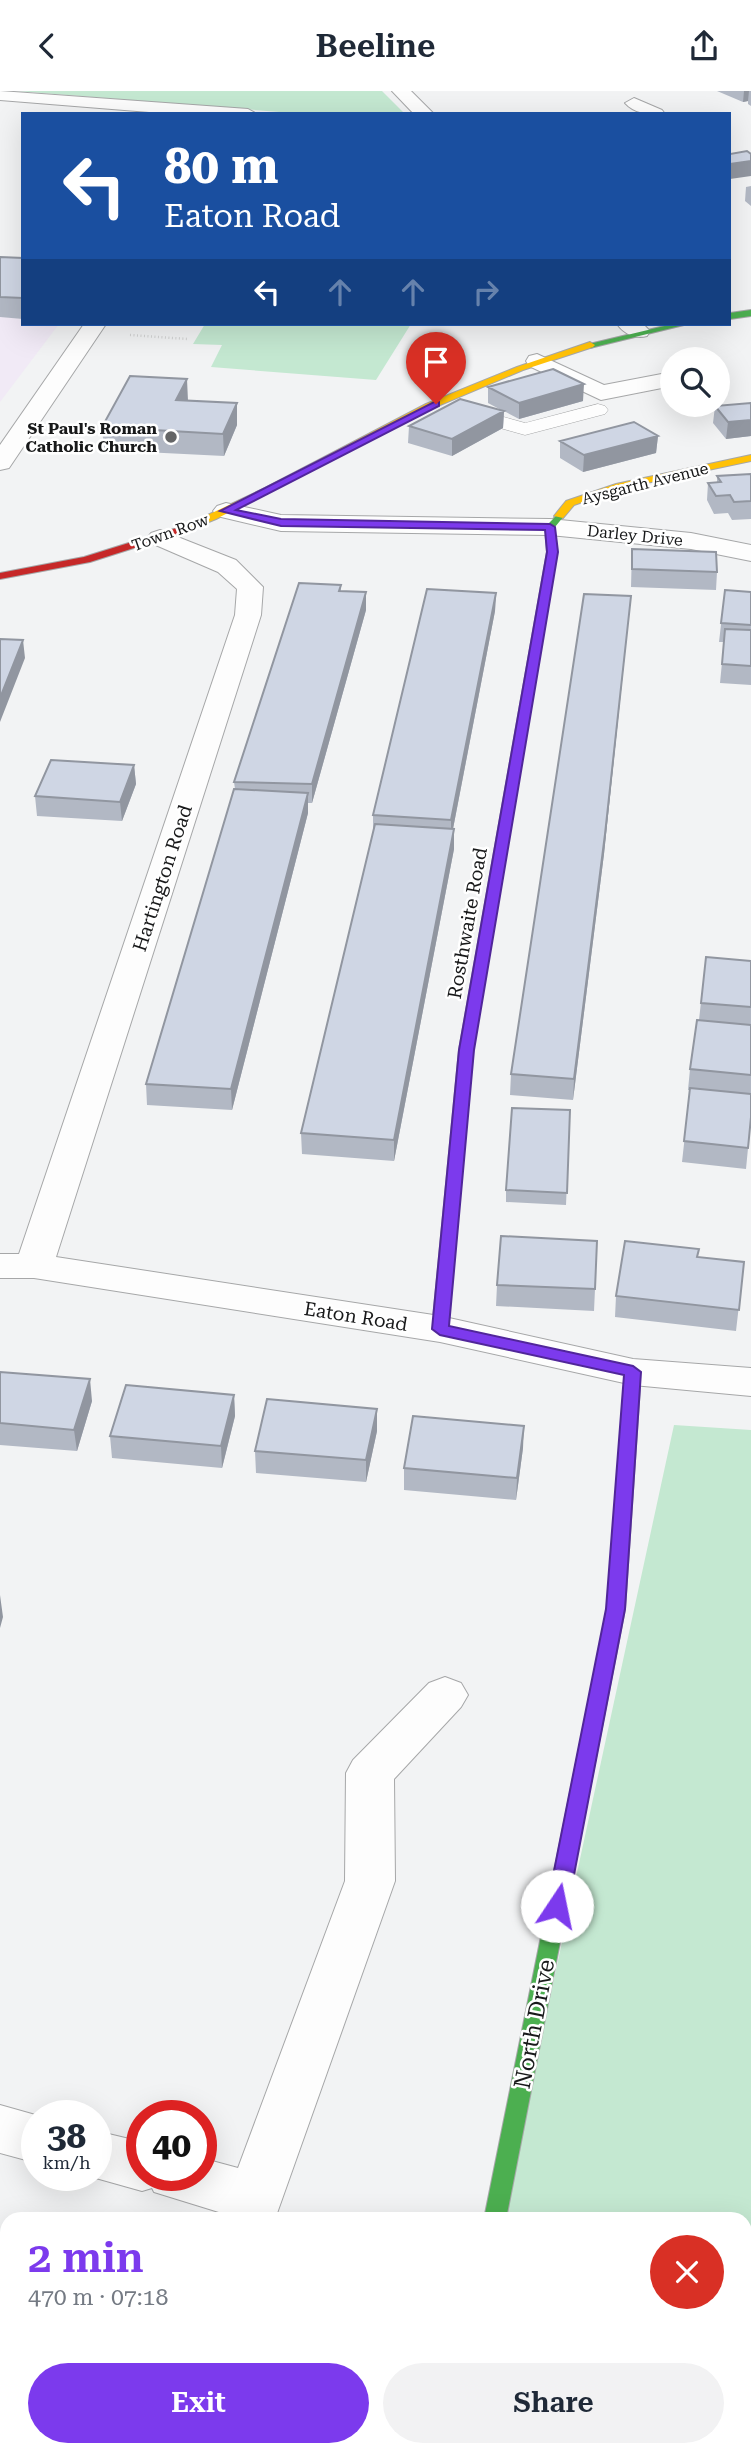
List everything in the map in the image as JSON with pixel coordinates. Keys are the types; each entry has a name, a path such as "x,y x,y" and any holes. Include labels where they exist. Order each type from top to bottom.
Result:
{"street":[{"path":"401,91 423,112"},
{"path":"0,95 94,108 197,112"},
{"path":"634,103 652,112"},
{"path":"731,317 751,313"},
{"name":"Town Row","path":"0,576 79,562 160,538 226,511 436,404 537,361 634,327"},
{"path":"0,463 93,328"},
{"path":"537,361 601,393 660,381"},
{"name":"Aysgarth Avenue","path":"550,527 570,503 620,486 751,458"},
{"name":"Darley Drive","path":"226,511 281,523 550,527 691,541 751,553"},
{"name":"Rosthwaite Road","path":"440,1329 466,1050 552,552 550,527"},
{"name":"Hartington Road","path":"17,1266 248,615 250,587 227,566 160,538"},
{"name":"Eaton Road","path":"17,1266 440,1329 633,1372 751,1382"},
{"name":"North Drive","path":"496,2212 616,1609 633,1372"},
{"path":"210,2191 250,2208 370,1881 370,1773 445,1695"},
{"path":"0,2129 21,2135"}],"lane":[{"path":"436,404 525,429 598,410"}],"path":[{"path":"93,328 188,339"}],"shaded area":[{"path":"0,257 21,258 21,326 57,326 0,402"}],"green space":[{"path":"17,91 382,91 403,112 280,112"},
{"path":"204,326 410,326 376,380 211,367 222,345 193,344"},
{"path":"674,1425 751,1430 751,2212 504,2212"}],"building":[{"path":"747,151 751,154 751,161 731,164 731,154"},
{"path":"0,257 21,258 21,298 0,297"},
{"path":"553,369 584,384 519,403 488,387"},
{"path":"130,376 187,379 176,400 237,403 223,434 102,427"},
{"path":"460,399 504,411 452,439 409,426"},
{"path":"751,403 751,420 728,422 724,417 730,417 730,405"},
{"path":"634,422 658,436 584,455 560,441"},
{"path":"751,474 751,501 734,502 730,495 716,496 708,483 721,482 717,476"},
{"path":"632,549 716,552 717,572 632,569"},
{"path":"299,583 341,585 339,591 366,592 312,784 234,782"},
{"path":"427,589 496,593 451,820 373,815"},
{"path":"725,590 751,592 751,625 721,623"},
{"path":"584,594 631,596 574,1079 511,1074"},
{"path":"725,629 751,630 751,666 722,664"},
{"path":"0,639 23,640 0,698"},
{"path":"51,760 134,765 120,802 35,796"},
{"path":"234,789 308,793 231,1089 146,1084"},
{"path":"375,824 454,829 394,1140 301,1133"},
{"path":"706,957 751,961 751,1007 701,1003"},
{"path":"697,1020 751,1025 751,1075 690,1069"},
{"path":"690,1088 751,1094 748,1148 684,1141"},
{"path":"512,1108 570,1110 567,1193 506,1190"},
{"path":"501,1236 597,1241 595,1289 497,1285"},
{"path":"625,1241 699,1249 697,1257 744,1262 739,1310 616,1296"},
{"path":"0,1372 90,1379 74,1430 0,1423"},
{"path":"126,1385 234,1395 221,1446 110,1436"},
{"path":"267,1399 377,1409 366,1460 255,1451"},
{"path":"413,1416 524,1426 517,1478 404,1468"}],"traffic: fast":[{"path":"731,316 751,313"},
{"path":"590,345 675,326"},
{"path":"440,1329 466,1050 552,552 550,527 559,516"},
{"path":"496,2212 616,1609 633,1372"}],"traffic: slow":[{"path":"183,529 269,490 452,396 520,368 590,345"},
{"path":"559,516 570,503 620,486 751,458"}],"traffic: jam":[{"path":"0,576 86,560 183,529"}],"place":[{"name":"St Paul's Roman Catholic Church","path":"171,437"}],"route":[{"path":"436,404 226,511 281,523 550,527 552,552 466,1050 440,1329 633,1372 616,1609 557,1906"}]}
